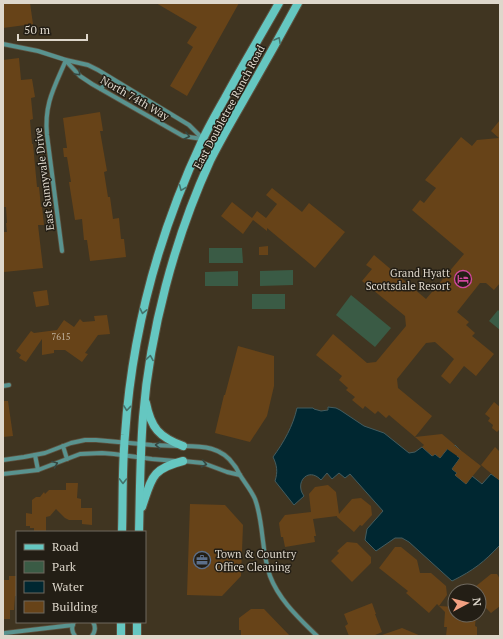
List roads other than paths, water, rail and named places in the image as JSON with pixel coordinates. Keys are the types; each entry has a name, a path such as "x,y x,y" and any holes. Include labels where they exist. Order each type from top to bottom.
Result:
{"main road":[{"name":"East Doubletree Ranch Road","path":"122,531 124,442 127,408 142,312 159,249 175,204 203,139 235,79 279,3"},
{"name":"East Doubletree Ranch Road","path":"139,531 141,444 145,396 156,328 169,276 192,204 208,167 298,3"},
{"path":"145,396 150,416 158,431 162,436 183,446"},
{"path":"140,515 150,483 156,473 168,466 183,461"},
{"path":"121,623 121,636"},
{"path":"137,623 137,636"}],"street":[{"name":"North 74th Way","path":"3,44 38,51 88,65 189,125 203,139 218,147"},
{"name":"North 74th Way","path":"66,60 80,76 101,89 183,136 203,139"},
{"name":"East Sunnyvale Drive","path":"62,251 46,118 50,98 66,60"},
{"path":"101,89 109,77"},
{"path":"3,386 9,385"},
{"path":"3,460 45,453 71,443 85,440 201,446 218,450 227,456 234,464 252,491 259,511 265,560 275,588 296,616 317,636"},
{"path":"63,446 68,459"},
{"path":"3,474 38,470 80,454 102,453 203,463 240,475"},
{"path":"35,455 38,470"},
{"path":"4,636 5,633 73,623 73,632 75,636"},
{"path":"92,636 95,630 94,623"}],"water":[{"path":"328,407 336,408 364,426 384,433 409,453 415,452 422,447 432,456 435,454 440,458 448,448 451,450 455,445 461,451 457,456 460,458 452,469 457,473 455,475 466,484 472,476 482,484 491,474 500,480 500,545 478,565 452,581 409,542 402,538 395,538 376,551 365,540 367,529 383,511 350,474 345,478 339,473 332,479 327,473 321,480 316,476 307,475 301,486 301,491 304,496 294,505 275,481 277,469 273,457 288,434 297,408 313,408 321,411 328,410"}],"place":[{"name":"Grand Hyatt Scottsdale Resort","path":"463,279"},
{"name":"Town & Country Office Cleaning","path":"202,560"}]}
